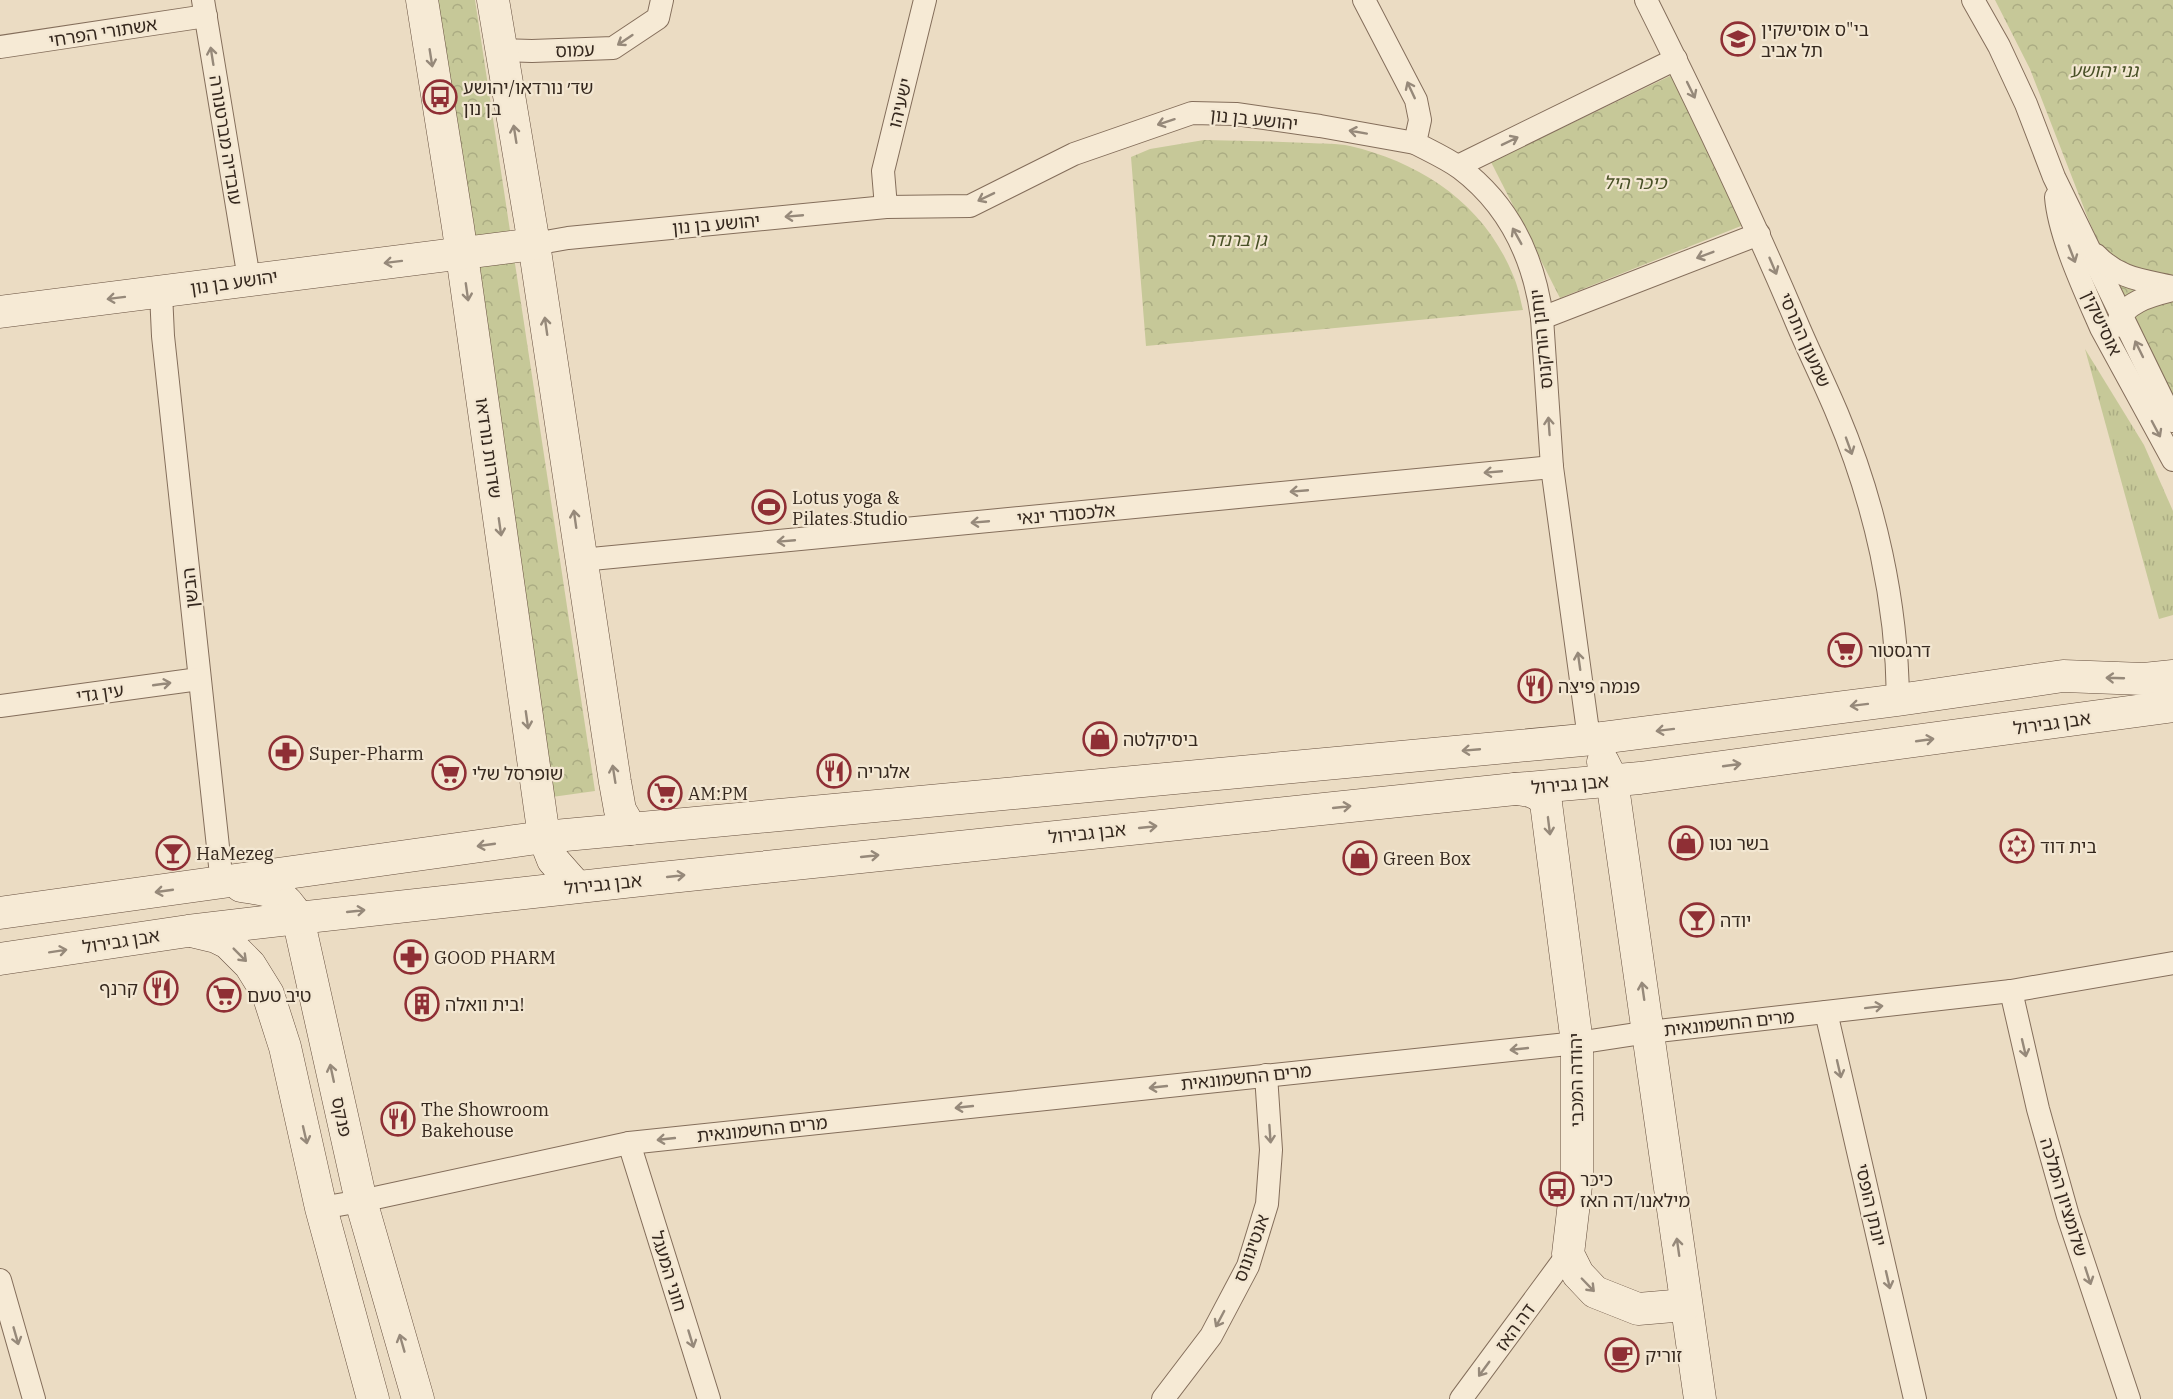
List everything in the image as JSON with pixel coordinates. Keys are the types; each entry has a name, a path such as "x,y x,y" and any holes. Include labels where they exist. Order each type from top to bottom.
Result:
{"main road":[{"name":"שדרות נורדאו","path":"422,0 461,253 544,837 553,860 576,886"},
{"path":"493,0 534,244 615,782 621,810 630,829"},
{"name":"יהושע בן נון","path":"0,312 534,244"},
{"path":"0,913 222,884 544,837 1593,739 1898,700 2063,676 2144,679 2173,676"},
{"name":"אבן גבירול","path":"0,959 188,931 576,886 1611,780 2173,706"},
{"path":"1593,739 1611,780 1700,1399"},
{"name":"יהודה המכבי","path":"1515,789 1534,792 1546,803 1577,1043 1577,1177 1568,1254"},
{"name":"פנקס","path":"222,884 273,891 285,898 298,918 361,1201 418,1399"},
{"path":"188,931 216,937 228,943 250,965 268,994 285,1047 321,1208 373,1399"},
{"path":"1568,1254 1578,1274 1595,1292 1638,1309 1685,1305"}],"street":[{"name":"עמוס","path":"501,50 613,48 657,18 662,0"},
{"name":"ישעיהו","path":"886,207 884,171 925,0"},
{"path":"1364,0 1416,100 1420,120 1415,143"},
{"name":"שמעון התרסי","path":"1646,0 1759,234 1838,414 1879,541 1890,587 1898,700"},
{"name":"אוסישקין","path":"1973,0 1999,46 2026,104 2055,177 2173,421"},
{"name":"אשתורי הפרחי","path":"0,47 204,8"},
{"name":"עובדיה מברטנורה","path":"204,8 249,279"},
{"path":"1458,166 1676,59"},
{"name":"יהושע בן נון","path":"534,244 568,238 886,207 970,206 1074,154 1192,113 1236,114 1415,143"},
{"name":"יוחנן הורקנוס","path":"1415,143 1458,166 1479,184 1501,210 1517,234 1530,263 1539,293 1552,467 1587,724 1593,739"},
{"name":"אוסישקין","path":"2055,177 2058,216 2091,305 2173,460"},
{"path":"1542,318 1759,234"},
{"path":"2091,251 2105,265 2125,277 2173,288"},
{"path":"2118,358 2115,333 2118,318 2149,296 2173,288"},
{"name":"הבשן","path":"161,293 163,336 222,884"},
{"name":"אלכסנדר ינאי","path":"581,560 1552,467"},
{"name":"עין גדי","path":"0,706 200,679"},
{"name":"מרים החשמונאית","path":"321,1208 629,1143 1577,1043 1648,1032 2011,991 2173,963"},
{"name":"שלומציון המלכה","path":"2011,991 2038,1109 2068,1216 2129,1399"},
{"name":"יונתן הופסי","path":"1826,1012 1915,1399"},
{"name":"אנטיגונוס","path":"1163,1399 1211,1335 1248,1266 1267,1204 1271,1150 1266,1075"},
{"name":"חוני המעגל","path":"629,1143 709,1399"},
{"name":"דה האז","path":"1461,1399 1568,1254"},
{"path":"0,1280 34,1399"}],"green space":[{"path":"432,0 475,0 595,791 552,797"},
{"name":"גני יהושע","path":"1995,0 2173,0 2173,398 2136,325 2089,221 2030,69"},
{"name":"כיכר היל","path":"1672,75 1746,224 1560,298 1491,162"},
{"name":"גן ברנדר","path":"1204,140 1345,145 1402,163 1448,190 1468,207 1485,227 1501,250 1513,275 1523,310 1146,346 1131,157 1150,149"},
{"path":"2085,349 2144,445 2173,511 2173,615 2159,619"}],"place":[{"name":"בי\"ס אוסישקין תל אביב","path":"1738,39"},
{"name":"שד׳ נורדאו/יהושע בן נון","path":"440,97"},
{"name":"Lotus yoga & Pilates Studio","path":"769,507"},
{"name":"דרגסטור","path":"1845,650"},
{"name":"פנמה פיצה","path":"1535,686"},
{"name":"ביסיקלטה","path":"1100,739"},
{"name":"Super-Pharm","path":"286,753"},
{"name":"אלגריה","path":"834,771"},
{"name":"שופרסל שלי","path":"449,773"},
{"name":"AM:PM","path":"665,793"},
{"name":"בשר נטו","path":"1686,843"},
{"name":"בית דוד","path":"2017,846"},
{"name":"HaMezeg","path":"173,853"},
{"name":"Green Box","path":"1360,858"},
{"name":"יודה","path":"1697,920"},
{"name":"GOOD PHARM","path":"411,957"},
{"name":"קרנף","path":"161,988"},
{"name":"טיב טעם","path":"224,995"},
{"name":"בית וואלה!","path":"422,1004"},
{"name":"The Showroom Bakehouse","path":"398,1119"},
{"name":"כיכר מילאנו/דה האז","path":"1557,1189"},
{"name":"זוריק","path":"1622,1355"}]}
